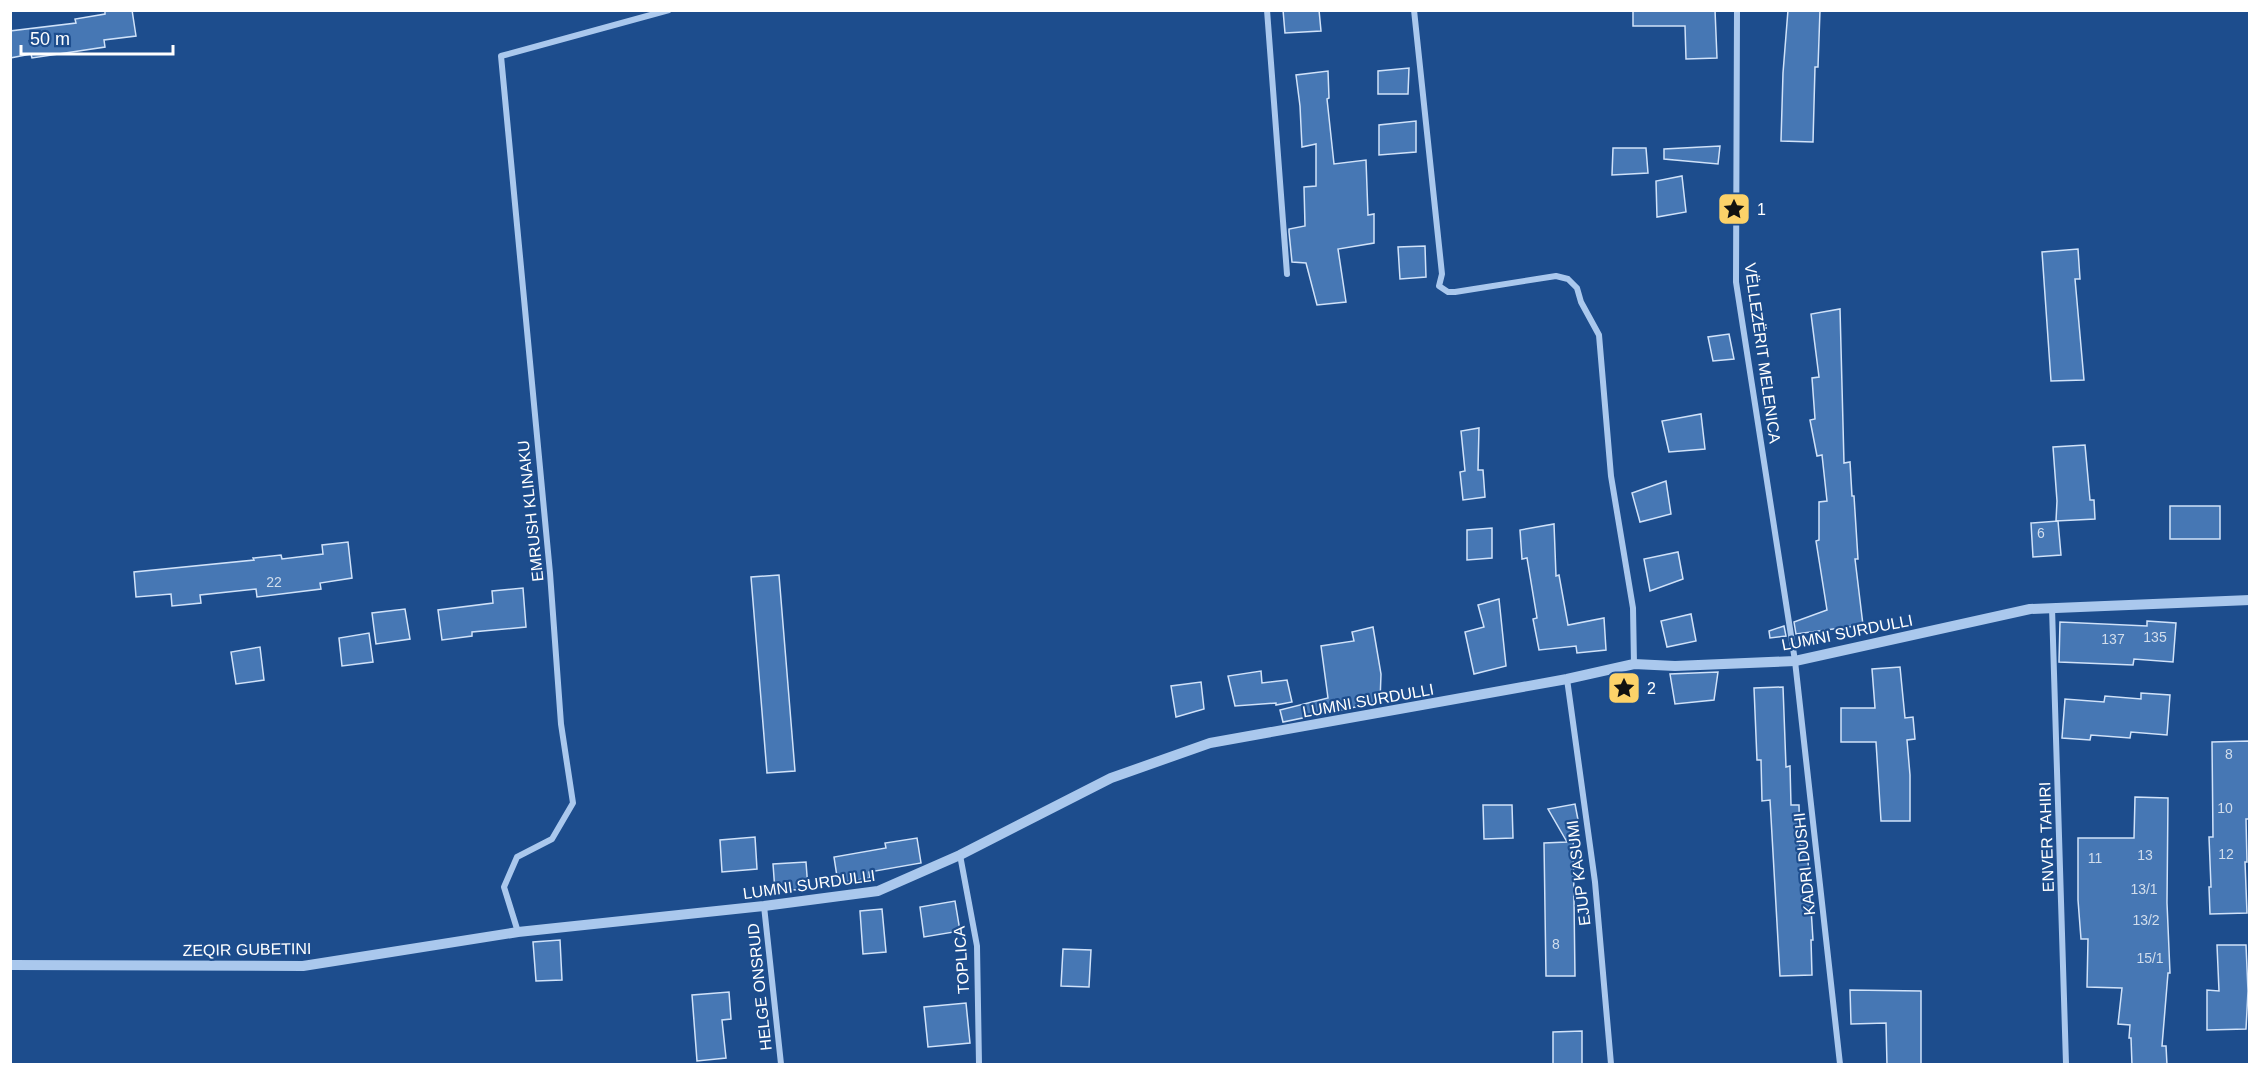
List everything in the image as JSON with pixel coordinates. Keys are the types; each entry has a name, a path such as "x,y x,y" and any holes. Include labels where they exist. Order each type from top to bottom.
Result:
{"street":[{"name":"EMRUSH KLINAKU","path":"518,932 504,887 517,857 552,839 573,803 561,724 550,573 501,56 669,10"},
{"path":"1267,10 1287,274"},
{"path":"1414,10 1442,274 1439,286 1448,292 1455,292 1556,276 1563,277 1577,288 1581,302 1599,335 1611,477 1633,608 1634,664"},
{"name":"VËLLEZËRIT MELENICA","path":"1737,10 1736,282 1795,661"},
{"name":"LUMNI SURDULLI","path":"518,932 764,906 878,891 960,855 1111,778 1210,743 1567,679 1634,664 1675,666 1795,661 2030,609 2250,600"},
{"name":"ENVER TAHIRI","path":"2052,608 2066,1065"},
{"name":"KADRI DUSHI","path":"1795,661 1840,1065"},
{"name":"EJUP KASUMI","path":"1567,679 1594,882 1611,1065"},
{"name":"TOPLICA","path":"960,855 977,946 979,1065"},
{"name":"HELGE ONSRUD","path":"764,906 781,1065"},
{"name":"ZEQIR GUBETINI","path":"10,965 303,966 518,932"}],"building":[{"path":"105,10 132,10 136,36 104,40 105,47 32,58 31,54 10,58 10,31 76,23 75,19 105,14"},
{"path":"1283,10 1319,10 1321,31 1285,33"},
{"path":"1633,10 1715,10 1717,58 1686,59 1685,26 1633,26"},
{"path":"1788,10 1820,10 1818,67 1815,67 1813,142 1781,141"},
{"path":"1409,68 1408,94 1378,94 1378,71"},
{"path":"1328,71 1329,98 1327,99 1334,164 1366,160 1368,215 1374,214 1374,243 1338,249 1346,302 1317,305 1306,263 1292,262 1289,232 1289,229 1305,226 1304,187 1316,186 1316,144 1302,147 1296,75"},
{"path":"1416,121 1416,152 1379,155 1379,125"},
{"path":"1720,146 1718,164 1664,159 1664,149"},
{"path":"1613,148 1646,148 1648,173 1612,175"},
{"path":"1682,176 1686,212 1657,217 1656,181"},
{"path":"1425,246 1426,277 1400,279 1398,247"},
{"path":"2078,249 2080,279 2075,279 2084,380 2051,381 2042,252"},
{"path":"1840,309 1844,463 1850,462 1852,496 1854,496 1858,559 1855,559 1863,625 1796,634 1794,622 1827,610 1816,541 1819,540 1819,502 1827,501 1822,455 1817,456 1810,420 1815,419 1812,378 1819,377 1811,314"},
{"path":"1729,334 1734,359 1713,361 1708,337"},
{"path":"1701,414 1705,449 1669,452 1662,421"},
{"path":"1479,428 1478,470 1483,470 1485,497 1463,500 1460,472 1465,471 1461,431"},
{"path":"2085,445 2090,500 2094,500 2095,519 2056,521 2057,501 2053,447"},
{"path":"1666,481 1671,514 1640,522 1632,493"},
{"path":"2170,506 2220,506 2220,539 2170,539"},
{"path":"2058,521 2061,555 2033,557 2031,523"},
{"path":"1554,524 1556,576 1559,575 1568,625 1604,618 1606,650 1577,653 1576,646 1539,650 1533,619 1537,618 1527,558 1522,559 1520,530"},
{"path":"1492,528 1492,558 1467,560 1467,530"},
{"path":"348,542 352,578 320,583 321,589 257,597 256,589 200,595 201,603 172,606 171,594 136,597 134,572 254,560 253,558 281,555 282,559 323,554 322,545"},
{"path":"1678,552 1683,579 1650,591 1644,559"},
{"path":"779,575 795,771 767,773 751,577"},
{"path":"523,588 526,627 472,632 472,636 442,640 438,610 493,603 492,591"},
{"path":"1499,599 1506,666 1474,674 1465,632 1484,627 1478,605"},
{"path":"405,609 410,639 376,644 372,613"},
{"path":"1691,614 1696,641 1667,647 1661,621"},
{"path":"2147,621 2176,623 2173,662 2134,659 2133,665 2059,662 2060,622 2147,626"},
{"path":"1784,626 1786,636 1770,638 1769,631"},
{"path":"1373,627 1381,674 1380,702 1283,722 1280,710 1328,698 1321,646 1354,641 1352,632"},
{"path":"369,633 373,662 342,666 339,638"},
{"path":"260,647 264,680 236,684 231,652"},
{"path":"1900,667 1905,718 1913,717 1915,739 1907,740 1910,821 1881,821 1876,742 1841,742 1841,708 1875,708 1872,669"},
{"path":"1261,671 1262,683 1287,680 1292,702 1276,705 1276,703 1235,706 1228,676"},
{"path":"1718,672 1714,700 1675,704 1670,674"},
{"path":"1201,682 1204,709 1176,717 1171,686"},
{"path":"1783,687 1786,767 1790,766 1791,805 1799,805 1800,846 1807,845 1813,940 1811,940 1812,975 1780,976 1770,800 1762,801 1761,760 1757,760 1754,688"},
{"path":"2141,693 2170,695 2167,735 2131,732 2130,738 2091,735 2090,740 2062,738 2065,699 2104,702 2105,696 2141,699"},
{"path":"2249,741 2250,819 2246,819 2247,862 2245,862 2247,913 2210,914 2209,837 2213,837 2212,742"},
{"path":"2135,797 2168,798 2167,903 2170,973 2168,973 2162,1046 2166,1046 2167,1065 2132,1065 2130,1025 2118,1024 2122,988 2087,987 2088,939 2081,939 2078,900 2078,838 2134,838"},
{"path":"1575,804 1579,825 1573,826 1575,976 1546,976 1544,843 1567,842 1548,809"},
{"path":"1483,805 1512,805 1513,838 1484,839"},
{"path":"755,837 757,869 722,872 720,840"},
{"path":"917,838 921,863 869,872 870,878 838,883 834,857 886,848 885,843"},
{"path":"806,862 808,889 775,891 773,864"},
{"path":"955,901 960,931 924,937 920,907"},
{"path":"882,909 886,952 863,954 860,911"},
{"path":"560,940 562,980 536,981 533,942"},
{"path":"2217,945 2246,945 2248,991 2246,1029 2207,1030 2207,990 2219,991"},
{"path":"1063,949 1091,950 1089,987 1061,986"},
{"path":"1850,990 1921,991 1921,1065 1887,1065 1886,1023 1851,1024"},
{"path":"729,992 731,1019 722,1020 726,1058 697,1061 692,995"},
{"path":"966,1003 970,1043 928,1047 924,1007"},
{"path":"1582,1031 1582,1065 1553,1065 1553,1032"}],"place":[{"name":"1","path":"1734,209"},
{"name":"2","path":"1624,688"}]}
